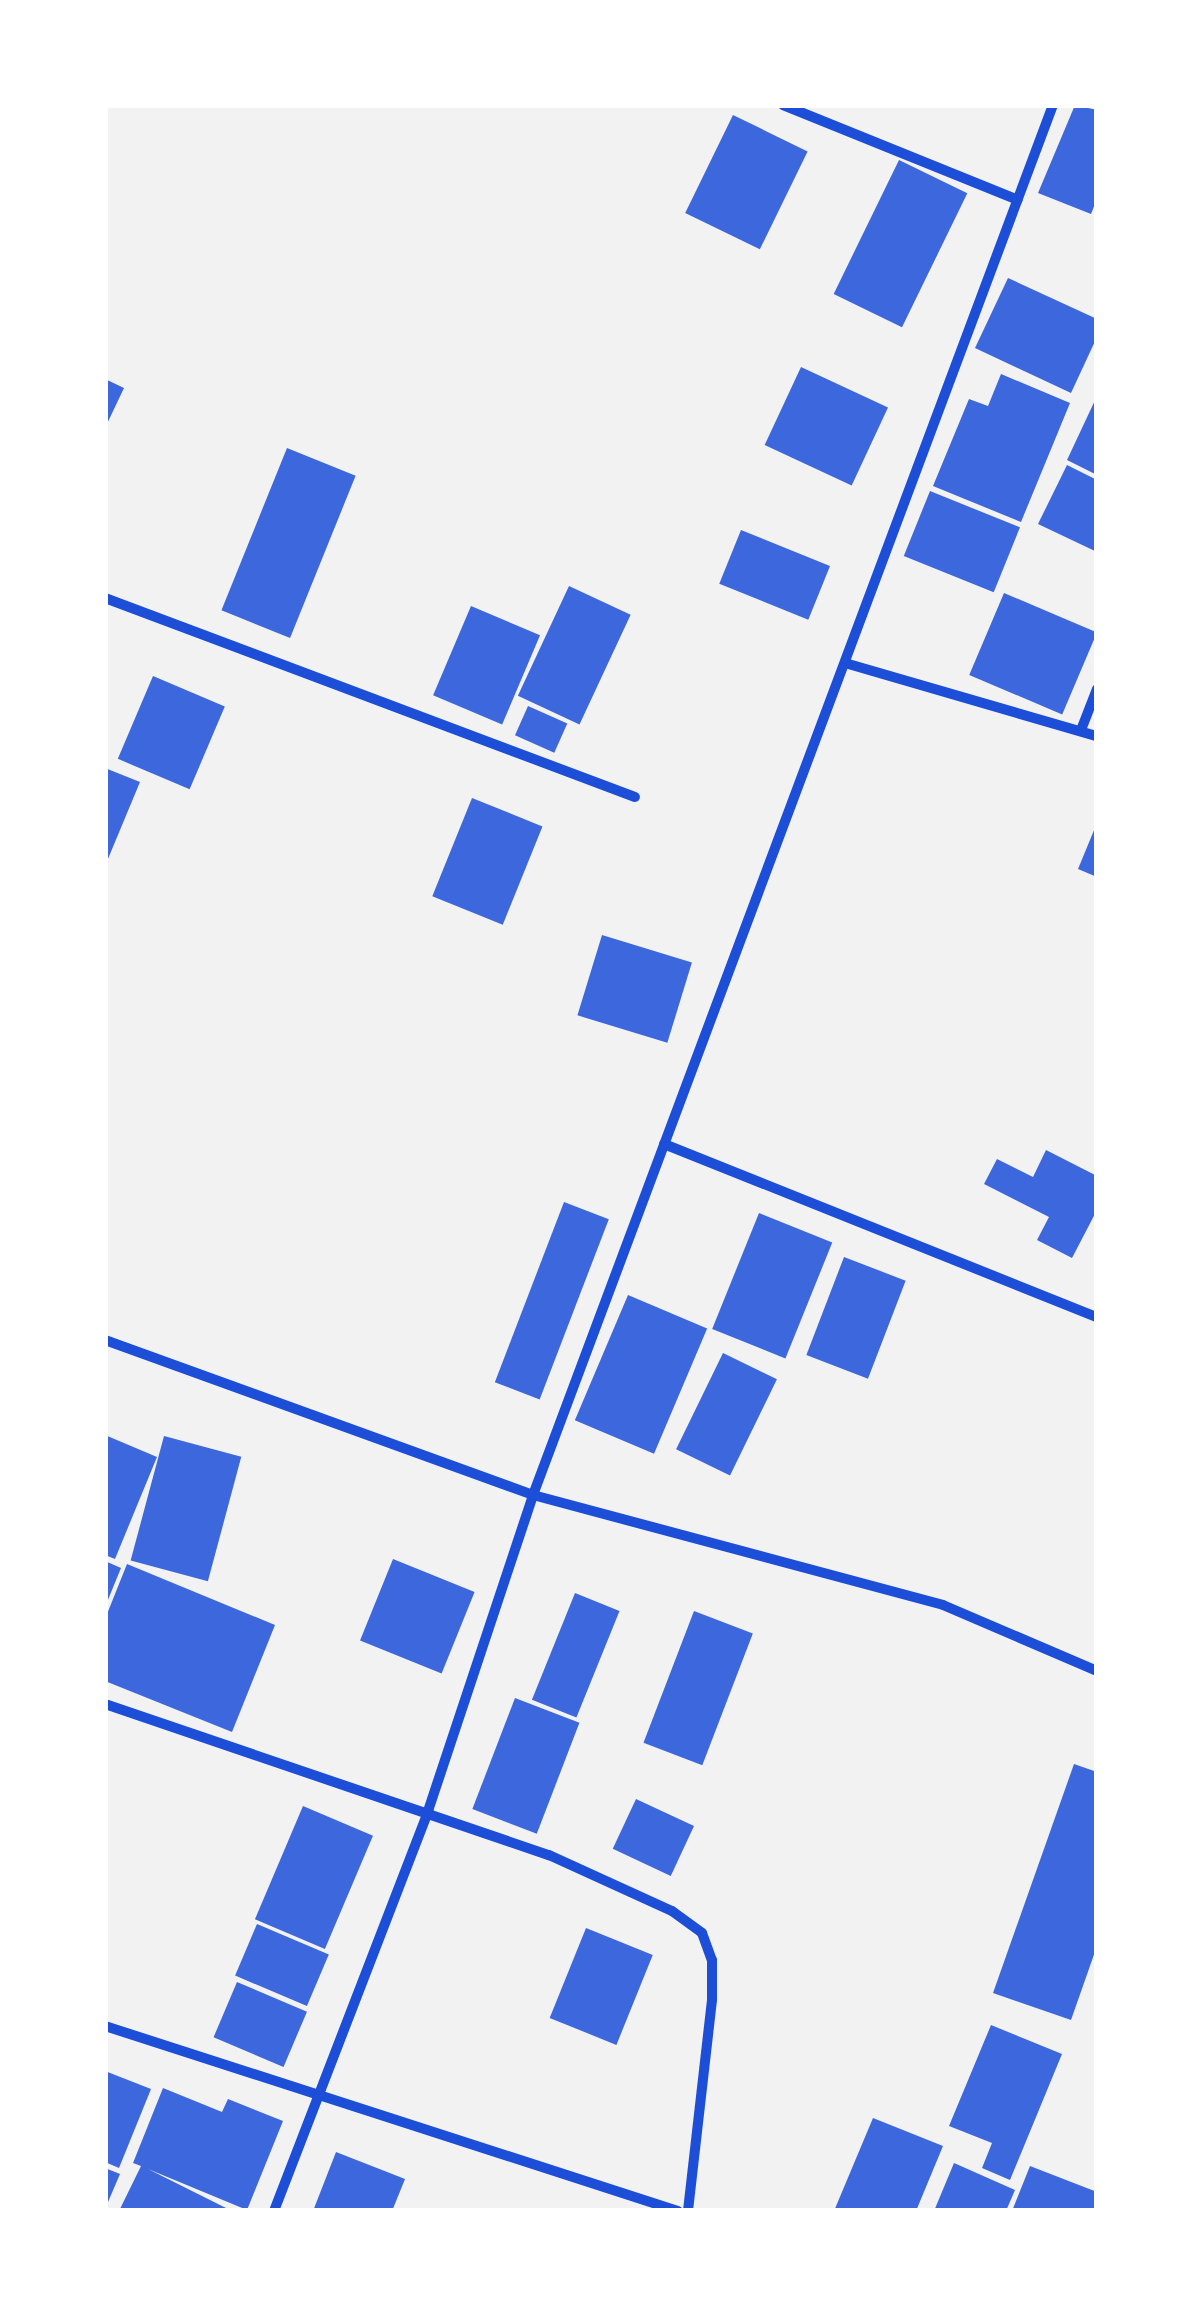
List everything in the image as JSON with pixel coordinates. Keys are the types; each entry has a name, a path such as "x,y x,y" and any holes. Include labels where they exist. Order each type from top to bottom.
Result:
{"street":[{"path":"783,105 1018,200"},
{"path":"274,2211 313,2096 428,1811 533,1495 1053,105"},
{"path":"105,598 635,798"},
{"path":"845,662 1097,736"},
{"path":"1080,730 1097,689"},
{"path":"664,1144 1097,1317"},
{"path":"105,1340 533,1495 943,1606 1097,1671"},
{"path":"105,1704 549,1855 672,1911 702,1933 712,1960 712,2000 688,2211"},
{"path":"105,2026 678,2211"}],"building":[{"path":"1075,105 1097,110 1097,199 1091,214 1038,193"},
{"path":"733,115 808,151 760,249 685,213"},
{"path":"899,160 967,193 902,327 834,294"},
{"path":"1008,278 1097,319 1097,337 1071,393 975,348"},
{"path":"801,367 888,408 852,486 765,445"},
{"path":"1001,374 1070,403 1021,522 933,486 969,399 988,406"},
{"path":"105,379 124,388 105,428"},
{"path":"1097,396 1097,475 1067,460"},
{"path":"287,448 356,476 290,638 221,610"},
{"path":"1067,465 1097,480 1097,552 1038,524"},
{"path":"930,491 1020,527 994,592 904,556"},
{"path":"741,530 830,566 808,620 719,584"},
{"path":"569,586 631,615 579,724 518,696"},
{"path":"1004,593 1097,632 1062,714 969,675"},
{"path":"471,606 540,635 502,725 433,695"},
{"path":"153,676 225,706 190,789 118,759"},
{"path":"528,706 567,723 554,753 515,735"},
{"path":"105,768 140,782 105,866"},
{"path":"472,798 542,826 503,925 432,896"},
{"path":"1097,823 1097,877 1078,869"},
{"path":"602,935 692,962 667,1043 577,1015"},
{"path":"1046,1150 1097,1176 1097,1210 1072,1258 1037,1240 1049,1217 984,1184 997,1159 1033,1177"},
{"path":"564,1202 609,1219 540,1399 495,1382"},
{"path":"759,1213 832,1243 785,1358 712,1329"},
{"path":"844,1257 906,1281 868,1379 806,1355"},
{"path":"628,1295 707,1329 654,1454 575,1420"},
{"path":"723,1353 777,1379 730,1475 676,1449"},
{"path":"105,1435 157,1457 115,1559 105,1555"},
{"path":"164,1436 241,1457 208,1581 131,1561"},
{"path":"393,1559 475,1592 442,1674 360,1641"},
{"path":"105,1561 121,1568 105,1607"},
{"path":"127,1564 275,1625 232,1732 105,1681 105,1619"},
{"path":"575,1593 620,1611 576,1718 532,1700"},
{"path":"694,1611 753,1634 702,1765 643,1743"},
{"path":"515,1698 579,1723 537,1834 472,1809"},
{"path":"1074,1764 1097,1772 1097,1946 1071,2020 993,1993"},
{"path":"636,1799 694,1826 671,1876 613,1849"},
{"path":"303,1806 373,1836 325,1949 255,1919"},
{"path":"257,1924 329,1954 307,2006 235,1976"},
{"path":"586,1928 653,1955 616,2045 550,2018"},
{"path":"237,1982 307,2012 284,2067 214,2037"},
{"path":"991,2025 1062,2054 1010,2180 982,2168 992,2143 949,2126"},
{"path":"105,2071 151,2089 119,2168 105,2162"},
{"path":"163,2088 222,2112 228,2099 283,2121 247,2210 148,2169 232,2211 119,2211 141,2166 133,2163"},
{"path":"873,2118 943,2146 916,2211 834,2211"},
{"path":"336,2152 405,2179 392,2211 313,2211"},
{"path":"954,2163 1015,2190 1006,2211 934,2211"},
{"path":"1030,2166 1097,2192 1097,2211 1012,2211"},
{"path":"105,2168 120,2174 105,2209"}]}
